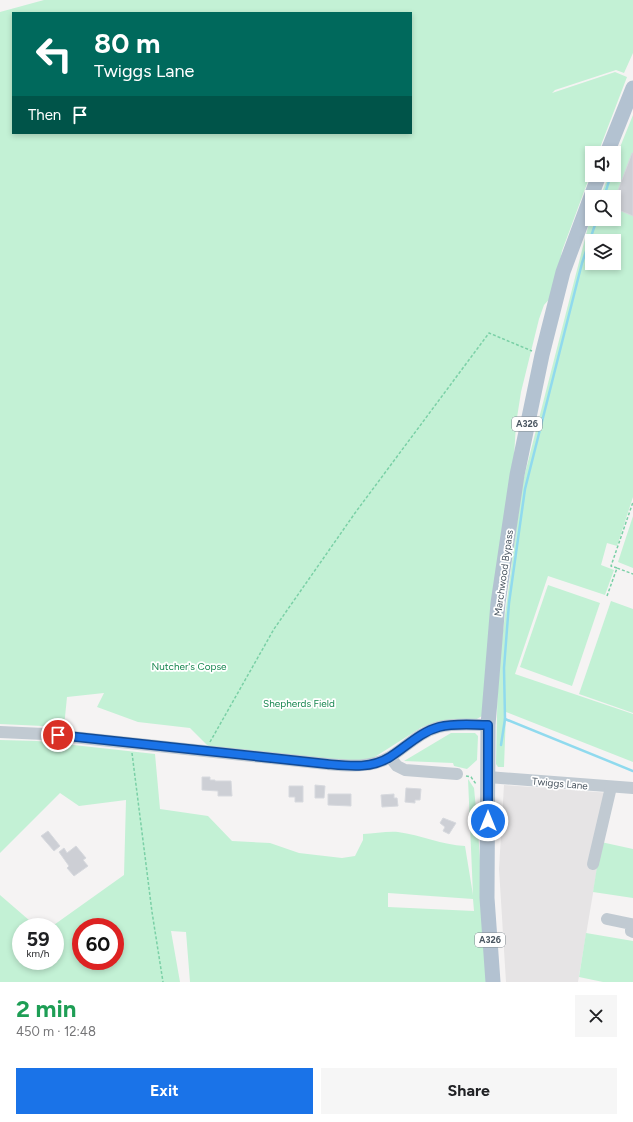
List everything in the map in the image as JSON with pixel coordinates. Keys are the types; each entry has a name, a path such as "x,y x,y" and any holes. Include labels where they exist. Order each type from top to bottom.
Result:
{"main road":[{"path":"610,146 633,88"},
{"name":"Marchwood Bypass","path":"493,982 487,898 488,725 498,603 517,475 542,355 563,272 596,182"}],"street":[{"path":"0,732 44,734 359,766 378,762 390,757 424,733 438,727 451,725 488,725"},
{"path":"390,757 397,766 405,770 457,774"},
{"name":"Twiggs Lane","path":"488,777 633,788"},
{"path":"593,864 611,787"},
{"path":"607,919 631,924 631,931 633,932"}],"path":[{"path":"207,751 207,747 274,629 355,513 488,333 542,355"},
{"path":"633,502 611,566 633,574"},
{"path":"607,596 617,568"},
{"path":"131,743 152,912 163,982"}],"shaded area":[{"path":"504,785 610,793 578,982 506,982 499,869"}],"green space":[{"path":"44,0 633,0 633,53 624,73 616,70 555,90 552,93 615,72 627,77 601,146 585,146 585,182 588,182 562,251 553,295 544,305 539,319 521,392 482,716 475,720 452,720 422,727 370,760 342,762 210,748 190,728 138,722 97,707 104,693 67,697 64,727 0,724 0,12"},
{"path":"633,115 633,497 617,546 607,543 601,565 614,570 605,595 548,576 515,674 633,714 633,762 506,712 504,767 498,767 496,764 498,669 522,485 585,239 585,270 621,270 621,234 586,234 588,226 621,226 621,190 603,190 606,182 621,182 620,146"},
{"path":"633,516 633,568 618,562"},
{"path":"548,585 600,603 572,686 520,667"},
{"path":"611,601 633,609 633,713 579,694"},
{"path":"451,733 475,733 478,736 477,760 467,769 454,766 453,763 404,761"},
{"path":"0,740 37,741 155,754 160,809 208,816 232,841 270,843 299,853 342,858 355,856 363,840 363,834 398,832 448,844 465,846 473,895 468,779 474,788 488,982 190,982 186,932 171,931 180,982 0,982 0,895 27,918 12,918 12,970 64,970 64,918 124,875 126,800 79,806 60,793 0,853","holes":["388,893 473,899 474,911 388,907"]},
{"path":"601,842 633,849 633,898 593,892"},
{"path":"586,933 633,941 633,982 603,982 579,977"}],"building":[{"path":"633,153 633,216 621,211 621,190 618,190"},
{"path":"202,777 210,777 210,780 215,781 231,781 232,796 218,796 218,791 202,790"},
{"path":"315,785 325,786 324,798 315,798"},
{"path":"289,786 303,786 303,802 295,802 295,797 289,797"},
{"path":"406,788 421,789 420,800 415,800 415,803 405,802"},
{"path":"328,794 351,794 351,806 328,805"},
{"path":"394,794 394,798 397,798 398,806 382,807 381,795"},
{"path":"443,818 456,823 449,834 443,831 445,827 440,823"},
{"path":"48,831 60,846 54,851 41,836"},
{"path":"76,846 86,858 83,860 88,866 74,876 67,868 69,866 59,852 64,848 67,853"}],"waterway":[{"path":"606,190 609,182"},
{"path":"501,745 505,719 504,668 509,603 525,489 582,263 595,226"},
{"path":"505,719 633,771"}],"route":[{"path":"58,735 327,764 359,766 378,762 390,757 424,733 438,727 451,725 488,725 488,821"}],"park label":[{"name":"Nutcher's Copse","path":"189,666"},
{"name":"Shepherds Field","path":"299,703"}]}
